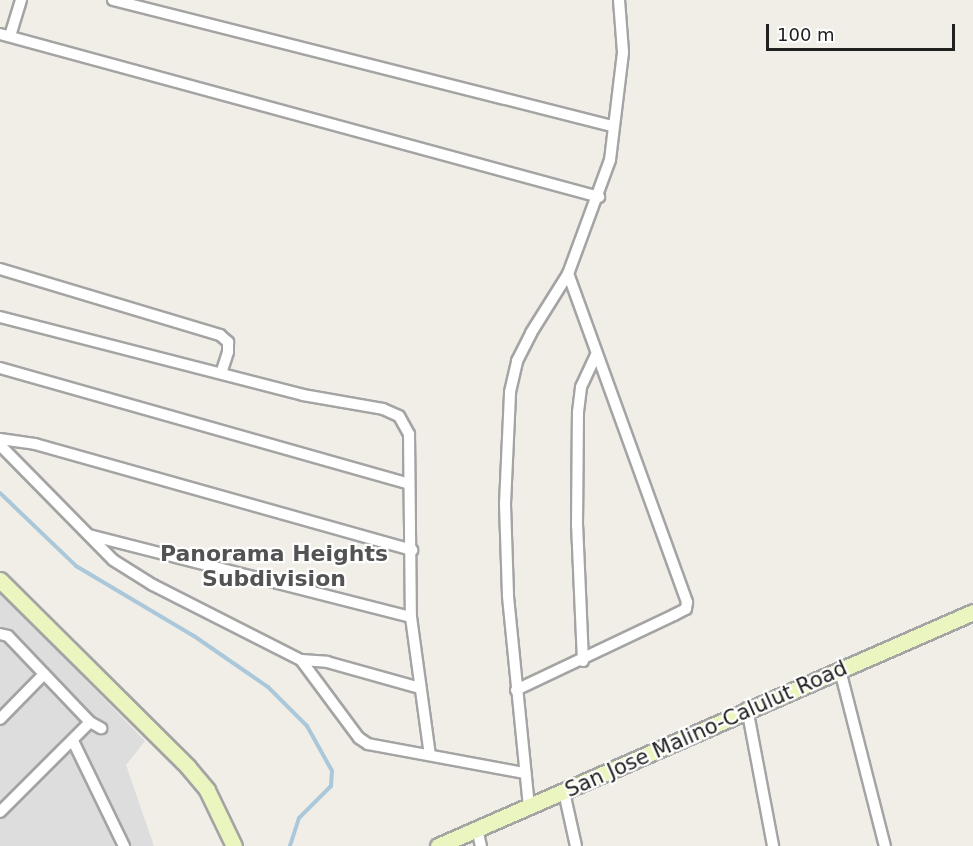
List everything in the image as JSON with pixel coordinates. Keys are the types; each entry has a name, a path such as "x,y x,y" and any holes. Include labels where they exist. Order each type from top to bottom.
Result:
{"main road":[{"path":"0,580 188,767 207,790 234,846"},
{"name":"San Jose Malino-Calulut Road","path":"438,846 564,792 747,708 973,612"}],"street":[{"path":"21,0 5,35 599,197"},
{"path":"113,0 612,126"},
{"path":"529,807 510,649 506,526 510,392 517,361 531,333 568,274 599,197 610,160 612,126 623,52 619,0"},
{"path":"0,269 220,335 228,342 228,352 221,373"},
{"path":"516,690 583,661 680,612 687,602 568,274"},
{"path":"0,317 303,395 383,408 399,416 409,434 411,617 430,755"},
{"path":"583,661 577,525 578,412 581,387 596,355"},
{"path":"0,368 409,484"},
{"path":"0,439 35,444 412,550"},
{"path":"0,446 113,560 153,585 301,660 327,662 420,688"},
{"path":"87,534 411,617"},
{"path":"0,634 8,636 90,722 101,728"},
{"path":"301,660 359,738 368,744 525,773"},
{"path":"840,670 885,846"},
{"path":"0,719 44,674"},
{"path":"747,708 773,846"},
{"path":"0,812 90,722"},
{"path":"73,741 124,846"},
{"path":"564,792 576,846"},
{"path":"477,830 481,846"}],"shaded area":[{"path":"0,591 145,741 126,765 154,846 0,846"}],"waterway":[{"path":"0,493 76,566 194,636 268,687 307,726 332,771 331,786 299,818 290,846"}],"district":[{"name":"Panorama Heights Subdivision","path":"274,566"}]}
